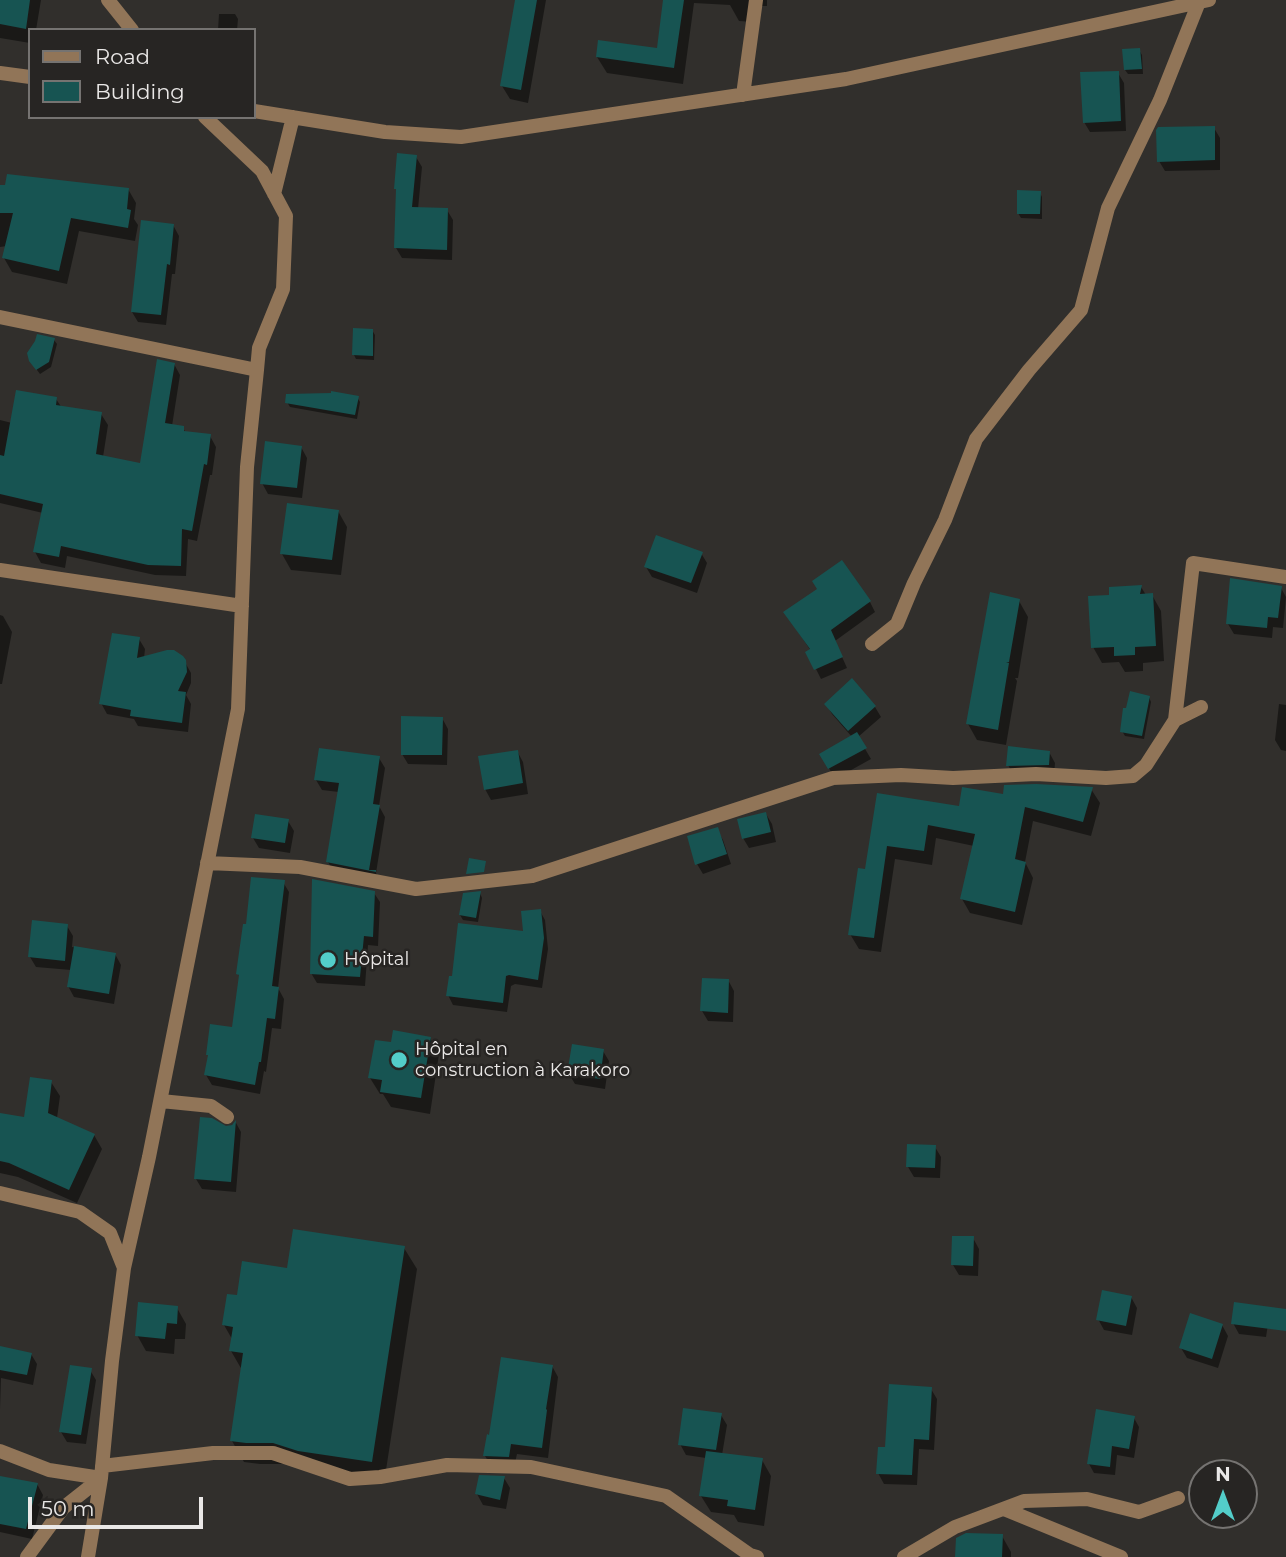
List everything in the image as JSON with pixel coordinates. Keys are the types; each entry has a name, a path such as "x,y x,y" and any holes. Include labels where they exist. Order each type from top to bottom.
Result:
{"street":[{"path":"108,0 130,28"},
{"path":"743,95 756,0"},
{"path":"256,111 385,132 461,137 846,79 1204,1"},
{"path":"872,644 897,624 945,520 976,439 1029,370 1081,310 1108,208 1204,1"},
{"path":"0,73 28,77"},
{"path":"274,194 293,117"},
{"path":"88,1557 102,1472 124,1268 238,709 247,467 259,348 283,289 286,216 262,171 207,119"},
{"path":"0,317 257,370"},
{"path":"207,863 300,867 416,889 533,876 833,778 901,775 953,778 1036,774 1106,778 1133,776 1146,765 1175,720 1193,563 1286,577"},
{"path":"0,570 242,606"},
{"path":"1175,720 1201,707"},
{"path":"160,1101 211,1106 227,1117"},
{"path":"0,1192 80,1212 110,1233 124,1268"},
{"path":"0,1451 49,1470 102,1472 213,1453 273,1453 350,1479 380,1477 447,1465 531,1468 666,1496 750,1555 757,1557"},
{"path":"27,1557 63,1508 102,1472"},
{"path":"904,1557 955,1527 1024,1502 1087,1499 1139,1512 1178,1498"},
{"path":"1004,1509 1121,1557"}],"building":[{"path":"0,0 30,0 26,29 0,24"},
{"path":"515,0 537,0 521,90 500,86"},
{"path":"663,0 684,0 674,68 596,57 598,40 657,48"},
{"path":"1140,48 1142,69 1124,70 1122,49"},
{"path":"1119,71 1121,121 1083,123 1080,72"},
{"path":"1215,126 1215,160 1157,162 1158,127"},
{"path":"397,153 417,155 412,207 448,208 447,250 394,248"},
{"path":"7,174 129,188 127,209 131,210 128,228 71,218 59,271 2,258 13,213 0,213 0,185 5,185"},
{"path":"1017,190 1041,191 1040,214 1017,214"},
{"path":"141,220 174,224 161,315 131,312"},
{"path":"353,328 373,329 373,356 352,355"},
{"path":"37,334 55,338 49,362 36,370 27,353"},
{"path":"157,359 175,363 165,423 184,426 184,431 211,434 192,531 182,529 181,566 148,565 61,546 59,557 33,552 43,504 0,494 0,455 4,456 16,390 57,397 56,405 102,412 96,454 140,463"},
{"path":"331,391 359,396 355,415 285,403 286,394"},
{"path":"265,441 302,446 297,488 260,484"},
{"path":"287,503 339,510 332,560 280,554"},
{"path":"656,535 703,552 691,583 644,567"},
{"path":"842,560 871,601 831,630 843,657 814,670 805,652 810,649 783,612 817,589 812,581"},
{"path":"1230,578 1282,586 1278,618 1268,617 1267,628 1226,624"},
{"path":"1142,585 1140,594 1153,593 1156,646 1135,647 1135,655 1114,656 1114,647 1091,648 1088,596 1109,595 1109,587"},
{"path":"990,592 1020,599 1009,662 1006,662 1009,663 998,730 966,724"},
{"path":"112,633 140,637 137,658 167,650 174,650 183,656 187,672 178,691 186,692 182,723 130,716 131,710 99,704"},
{"path":"852,678 876,706 848,731 824,704"},
{"path":"1130,691 1150,696 1142,736 1120,732 1123,708 1126,708"},
{"path":"401,716 443,717 442,755 401,755"},
{"path":"857,732 867,748 828,769 819,754"},
{"path":"1008,746 1050,751 1049,765 1006,766"},
{"path":"319,748 380,756 373,804 380,805 369,870 376,872 326,862 339,783 314,780"},
{"path":"518,750 523,783 484,790 478,756"},
{"path":"1004,785 1093,787 1083,822 1025,807 1015,859 1026,862 1015,912 960,899 975,834 928,825 924,851 887,846 874,938 848,935 858,868 865,869 877,793 959,806 962,787 1003,794"},
{"path":"766,812 771,832 742,839 737,819"},
{"path":"255,814 289,819 285,843 251,838"},
{"path":"718,827 727,854 695,865 687,836"},
{"path":"469,858 486,861 484,872 466,874"},
{"path":"251,877 285,880 272,986 279,987 275,1019 267,1018 255,1085 204,1075 210,1024 232,1027 239,975 236,974 243,924 246,924"},
{"path":"312,879 375,891 373,937 364,936 360,977 310,974"},
{"path":"481,891 476,918 459,915 463,893"},
{"path":"541,909 544,938 538,980 506,976 503,1003 446,996 449,976 452,976 458,923 523,931 521,911"},
{"path":"32,920 68,924 65,961 28,957"},
{"path":"74,946 116,953 109,994 67,987"},
{"path":"702,978 729,979 728,1013 700,1011"},
{"name":"Hôpital en construction à Karakoro","path":"393,1030 431,1037 421,1098 380,1092 382,1080 368,1078 375,1040 391,1042"},
{"path":"572,1044 604,1049 600,1079 567,1074"},
{"path":"30,1077 52,1080 48,1113 95,1134 69,1190 0,1161 0,1113 24,1117"},
{"path":"200,1117 212,1118 226,1126 232,1125 236,1120 231,1182 194,1179"},
{"path":"907,1144 936,1145 935,1168 906,1167"},
{"path":"293,1229 405,1246 372,1462 298,1451 273,1443 230,1441 243,1353 229,1351 233,1327 222,1325 227,1294 237,1295 242,1261 287,1268"},
{"path":"952,1236 974,1236 973,1266 951,1265"},
{"path":"1102,1290 1132,1296 1126,1326 1096,1320"},
{"path":"138,1302 178,1306 177,1324 167,1323 165,1339 135,1336"},
{"path":"1234,1302 1286,1309 1286,1331 1231,1324"},
{"path":"1190,1313 1223,1324 1212,1359 1179,1348"},
{"path":"0,1346 32,1353 27,1375 0,1370"},
{"path":"501,1357 553,1365 542,1448 511,1444 509,1457 483,1456 487,1434 489,1435"},
{"path":"70,1365 92,1368 81,1435 59,1432"},
{"path":"889,1384 932,1387 929,1440 914,1439 912,1475 876,1474 878,1447 885,1447"},
{"path":"683,1408 722,1413 716,1450 678,1445"},
{"path":"1096,1409 1135,1416 1129,1449 1112,1446 1110,1467 1087,1464"},
{"path":"706,1451 763,1458 755,1510 727,1506 728,1500 699,1496"},
{"path":"479,1475 505,1476 500,1500 475,1494"},
{"path":"0,1476 38,1483 26,1529 0,1524"},
{"path":"966,1533 1003,1534 1002,1557 955,1557 956,1538"}],"place":[{"name":"Hôpital","path":"328,960"},
{"name":"Hôpital en construction à Karakoro","path":"399,1060"}]}
